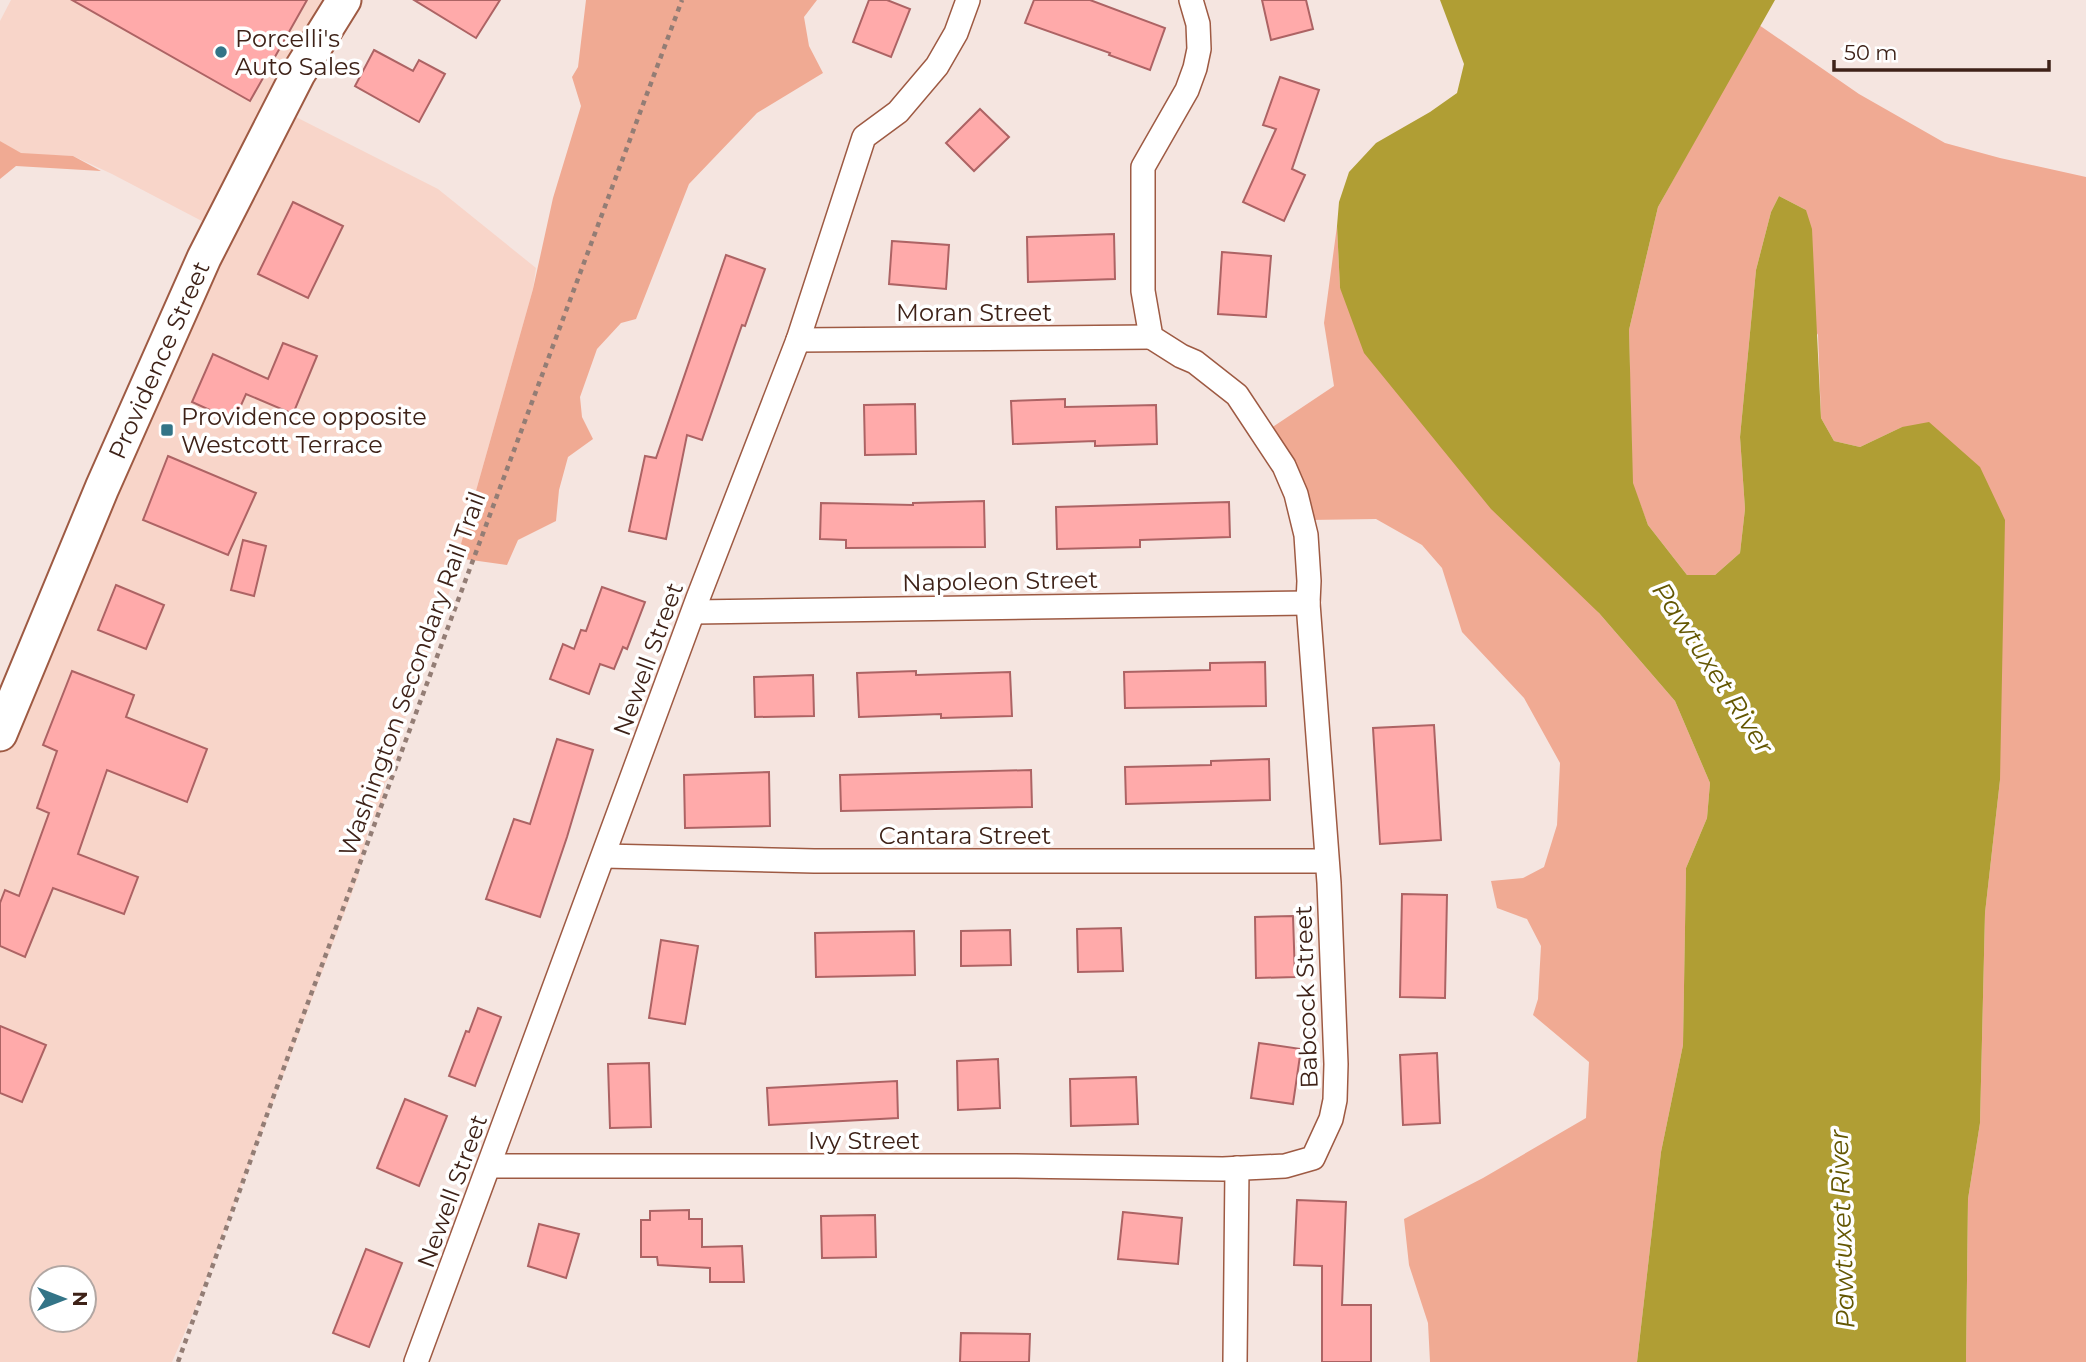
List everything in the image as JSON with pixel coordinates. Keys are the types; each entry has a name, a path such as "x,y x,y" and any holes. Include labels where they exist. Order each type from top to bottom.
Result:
{"main road":[{"name":"Providence Street","path":"0,734 102,488 204,258 298,74 344,0"}],"street":[{"name":"Newell Street","path":"416,1362 694,612 798,340 864,137 898,112 937,66 956,33 968,0"},
{"path":"1191,0 1198,24 1199,49 1195,68 1172,118 1143,167 1143,290 1151,337 1195,362 1237,395 1284,466 1296,494 1306,535 1308,603"},
{"name":"Moran Street","path":"798,340 1151,337"},
{"name":"Napoleon Street","path":"694,612 1308,603"},
{"name":"Babcock Street","path":"1237,1168 1285,1166 1313,1158 1331,1119 1335,1100 1336,1064 1326,861 1308,603"},
{"name":"Cantara Street","path":"604,856 814,861 1326,861"},
{"name":"Ivy Street","path":"490,1166 1237,1168"},
{"path":"1235,1362 1237,1168"}],"path":[{"name":"Washington Secondary Rail Trail","path":"178,1362 296,1035 682,0"}],"shaded area":[{"path":"11,0 345,0 290,114 438,189 536,268 533,289 457,558 456,573 395,747 396,770 385,783 382,807 370,822 358,877 195,1309 172,1362 0,1362 0,742 219,230 73,156 21,154 0,141 0,21"},
{"path":"586,0 817,0 804,17 809,46 823,73 757,113 689,184 636,319 621,323 597,349 580,397 582,417 593,439 568,457 559,490 556,521 518,540 507,565 457,558 533,289 553,198 581,106 572,77 578,67"},
{"path":"1759,25 1859,94 1945,143 2086,177 2086,1362 1966,1362 1968,1199 1980,1123 1985,913 2000,780 1902,427 1860,447 1834,441 1821,418 1818,335 1815,330 1806,210 1779,196 1771,212 1756,270 1740,437 1745,509 1740,553 1715,575 1687,575 1648,525 1632,483 1629,330 1658,207"},
{"path":"0,141 21,153 73,156 101,171 16,166 0,179"},
{"path":"1337,226 1340,288 1599,613 1675,701 1710,783 1707,818 1686,868 1683,1045 1661,1152 1637,1362 1430,1362 1428,1323 1409,1265 1404,1219 1483,1178 1586,1118 1589,1062 1533,1015 1538,999 1541,946 1527,919 1497,908 1491,881 1523,878 1544,867 1557,825 1560,763 1524,698 1462,632 1442,568 1422,545 1376,519 1308,520 1265,432 1334,386 1324,323"}],"water":[{"name":"Pawtuxet River","path":"1440,0 1775,0 1658,207 1629,330 1633,483 1648,525 1687,575 1715,575 1740,553 1745,509 1740,437 1756,270 1771,212 1779,196 1806,210 1812,229 1821,418 1834,441 1860,447 1902,427 1929,422 1980,467 2005,520 2000,780 1985,913 1980,1123 1968,1199 1966,1362 1637,1362 1661,1152 1683,1045 1686,868 1707,818 1710,783 1675,701 1599,613 1491,509 1364,353 1340,288 1337,226 1339,202 1349,172 1376,143 1457,93 1464,64"}],"building":[{"name":"Porcelli's Auto Sales","path":"72,0 307,0 250,101"},
{"path":"414,0 500,0 476,38"},
{"path":"869,0 887,0 910,9 891,57 853,42"},
{"path":"1034,0 1090,0 1165,28 1150,70 1025,23"},
{"path":"1262,0 1306,0 1313,29 1271,40"},
{"path":"374,50 413,71 419,60 445,74 419,122 355,86"},
{"path":"1280,77 1319,90 1292,169 1305,175 1284,221 1243,202 1276,129 1263,125"},
{"path":"980,109 1009,137 974,171 946,143"},
{"path":"293,202 343,226 308,298 258,274"},
{"path":"1114,234 1115,279 1028,282 1027,237"},
{"path":"892,241 949,245 946,289 889,284"},
{"path":"1222,252 1271,256 1266,317 1218,314"},
{"path":"726,255 765,269 745,326 742,325 702,440 687,435 666,539 629,531 645,456 656,458"},
{"path":"283,343 317,356 293,414 246,394 234,421 192,402 213,354 268,379"},
{"path":"1065,399 1065,407 1156,405 1157,444 1095,446 1095,441 1013,444 1011,401"},
{"path":"915,404 916,454 865,455 864,405"},
{"path":"168,456 256,493 228,555 143,520"},
{"path":"984,501 985,547 846,548 846,540 820,539 821,503 913,505"},
{"path":"1229,502 1230,537 1140,540 1140,547 1057,549 1056,507"},
{"path":"243,540 266,546 254,596 231,590"},
{"path":"116,585 164,605 146,649 98,630"},
{"path":"602,587 645,602 627,649 623,647 614,669 600,664 589,694 550,679 563,644 574,649 581,630 586,631"},
{"path":"1265,662 1266,706 1125,708 1124,672 1210,670 1210,663"},
{"path":"72,671 134,695 126,717 207,749 187,802 107,770 78,854 138,877 124,914 53,888 25,957 0,946 0,903 5,890 19,896 49,813 37,808 57,751 43,745"},
{"path":"916,671 916,675 1010,672 1012,716 941,718 941,714 859,717 857,673"},
{"path":"813,675 814,716 755,717 754,677"},
{"path":"1434,725 1441,840 1380,844 1373,728"},
{"path":"557,739 593,750 540,917 486,899 514,819 530,824"},
{"path":"1269,759 1270,800 1126,804 1125,767 1211,765 1211,761"},
{"path":"1031,770 1032,807 841,811 840,775"},
{"path":"769,772 770,826 685,828 684,775"},
{"path":"1402,894 1447,895 1445,998 1400,997"},
{"path":"1293,916 1295,977 1256,978 1255,917"},
{"path":"1121,928 1123,971 1078,972 1077,929"},
{"path":"1010,930 1011,965 961,966 961,931"},
{"path":"914,931 915,975 816,977 815,933"},
{"path":"661,940 698,946 685,1024 649,1018"},
{"path":"478,1008 501,1017 475,1086 449,1076"},
{"path":"0,1026 46,1045 22,1102 0,1093"},
{"path":"1259,1043 1301,1049 1293,1104 1251,1098"},
{"path":"1437,1053 1440,1123 1403,1125 1400,1055"},
{"path":"998,1059 1000,1108 958,1110 957,1061"},
{"path":"649,1063 651,1127 610,1128 608,1064"},
{"path":"1136,1077 1138,1124 1071,1126 1070,1079"},
{"path":"897,1081 898,1118 769,1125 767,1088"},
{"path":"405,1099 447,1116 419,1186 377,1168"},
{"path":"1297,1200 1346,1202 1342,1305 1371,1305 1371,1362 1322,1362 1322,1266 1294,1265"},
{"path":"689,1210 689,1219 702,1219 702,1247 742,1246 744,1282 710,1282 710,1268 658,1265 657,1257 641,1257 641,1220 650,1220 650,1211"},
{"path":"1123,1212 1182,1218 1178,1264 1118,1259"},
{"path":"875,1215 876,1257 822,1258 821,1216"},
{"path":"539,1224 579,1234 566,1278 528,1266"},
{"path":"366,1249 402,1263 369,1347 333,1333"},
{"path":"961,1333 1030,1334 1029,1362 960,1362"}],"place":[{"name":"Porcelli's Auto Sales","path":"221,52"},
{"name":"Providence opposite Westcott Terrace","path":"167,430"}]}
